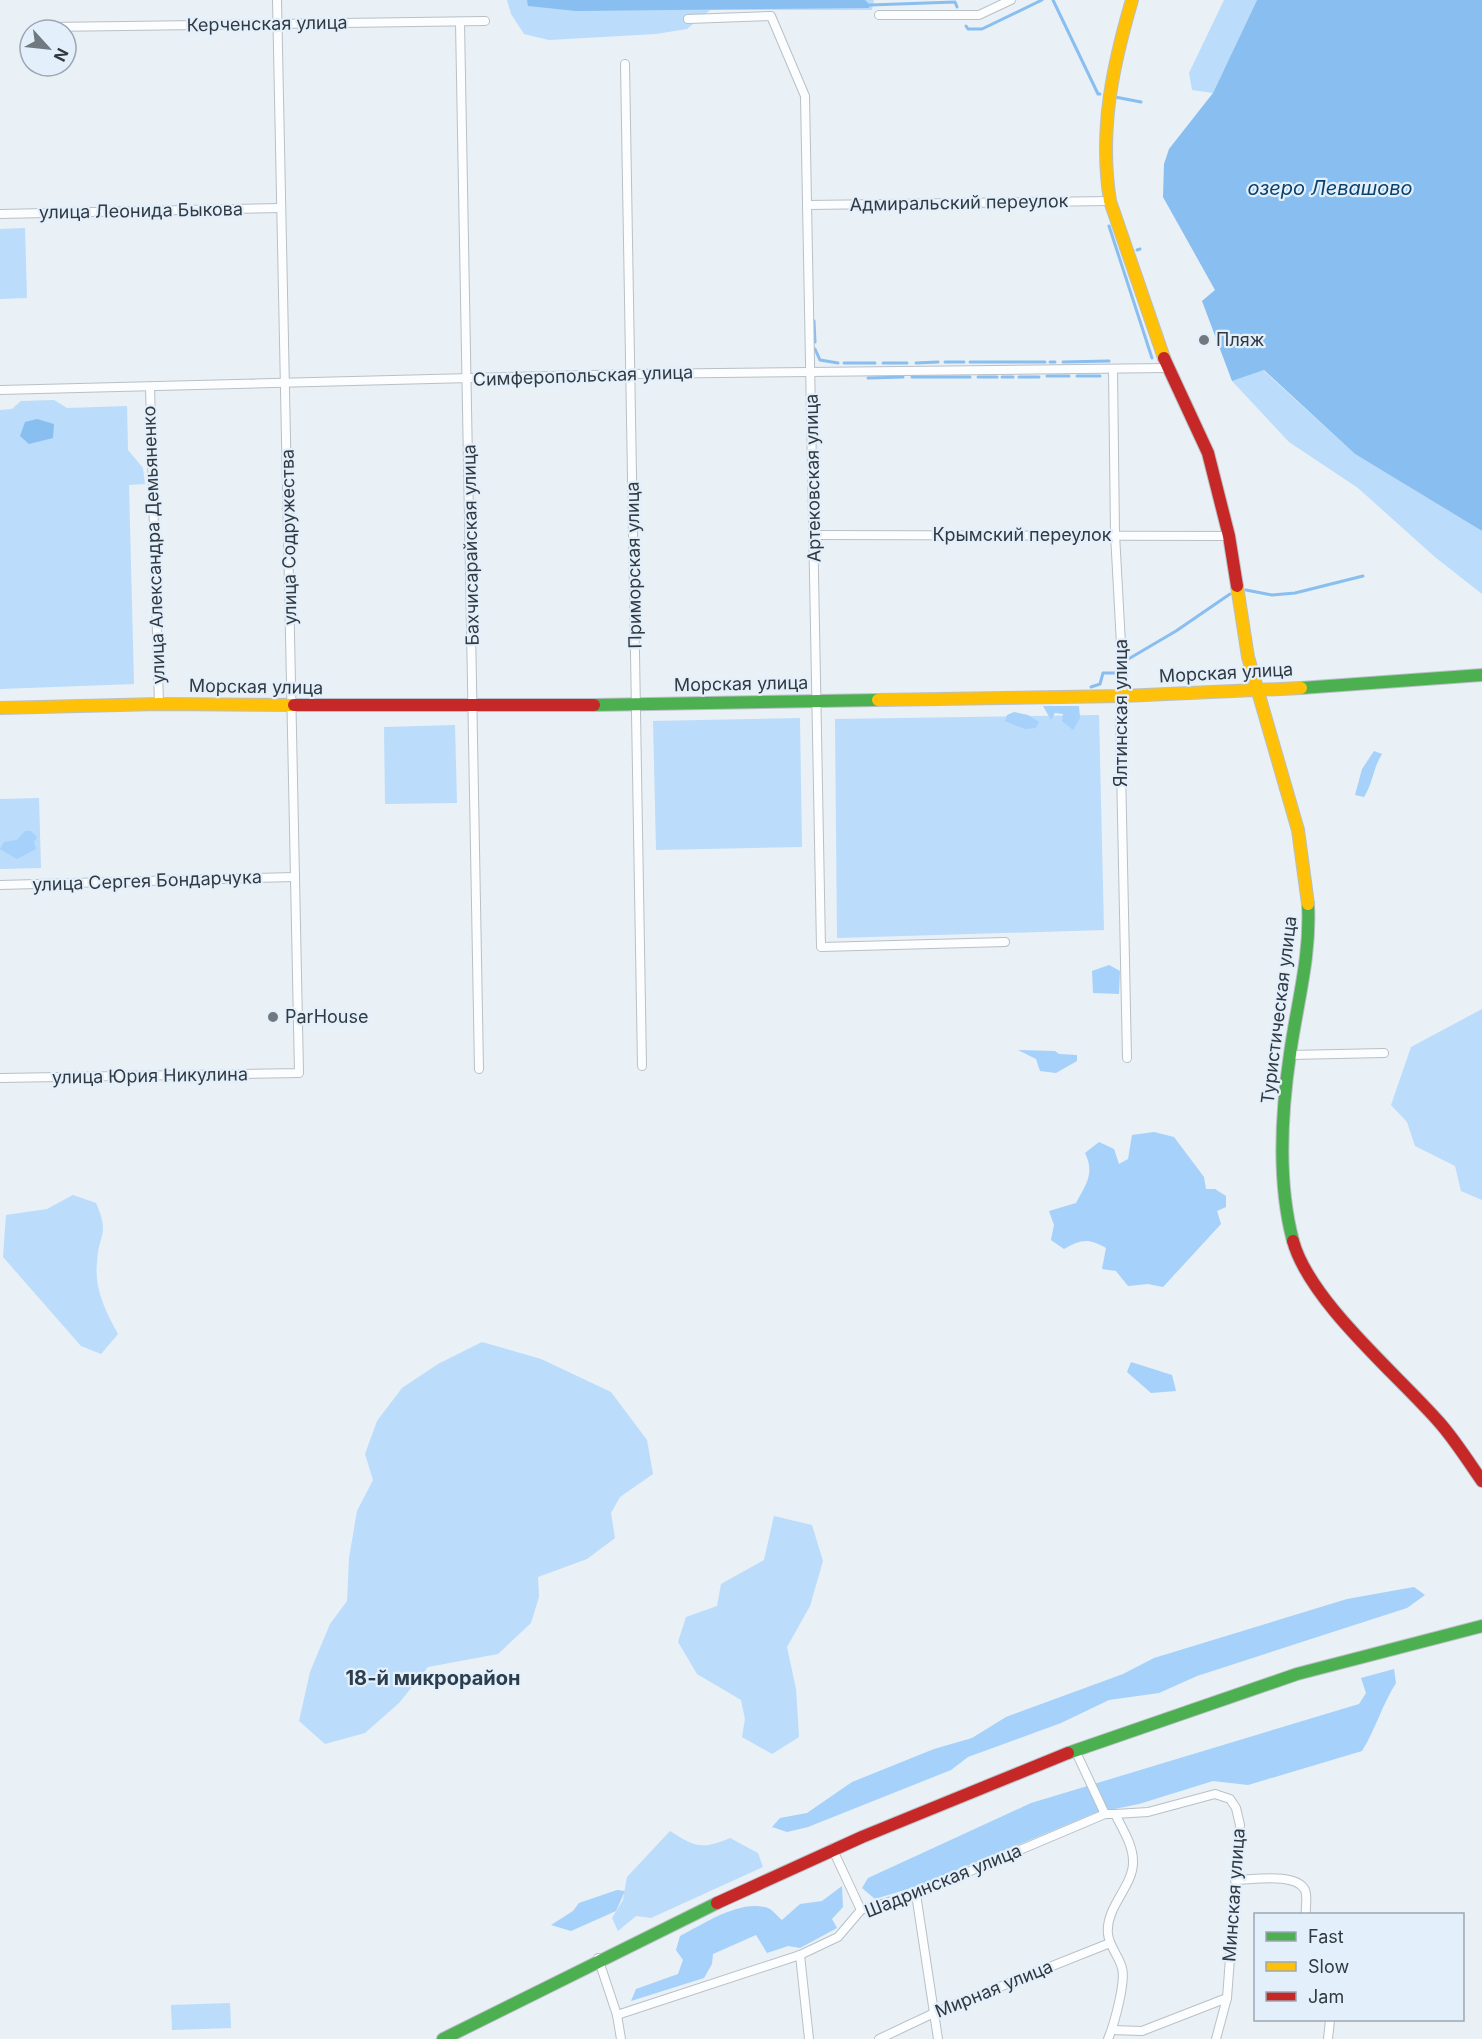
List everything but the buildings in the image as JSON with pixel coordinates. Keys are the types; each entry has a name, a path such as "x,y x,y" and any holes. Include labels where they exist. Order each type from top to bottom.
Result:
{"street":[{"name":"улица Содружества","path":"277,0 299,1073"},
{"path":"879,15 979,15 1011,0"},
{"name":"Туристическая улица","path":"1132,0 1109,83 1103,123 1105,175 1110,201 1167,368 1208,453 1229,536 1248,657 1294,812 1310,913 1310,937 1290,1055 1283,1124 1284,1183 1289,1225 1303,1265 1341,1318 1440,1422 1482,1481"},
{"name":"Артековская улица","path":"688,18 771,16 805,96 821,947 1005,942"},
{"name":"Керченская улица","path":"78,27 485,21"},
{"name":"Бахчисарайская улица","path":"460,22 479,1069"},
{"name":"Приморская улица","path":"625,64 642,1066"},
{"name":"Адмиральский переулок","path":"808,205 1110,201"},
{"name":"улица Леонида Быкова","path":"0,214 281,208"},
{"name":"Симферопольская улица","path":"0,390 631,374 1167,368"},
{"name":"Ялтинская улица","path":"1113,369 1115,534 1123,696 1120,719 1127,1058"},
{"name":"улица Александра Демьяненко","path":"150,387 159,704"},
{"name":"Крымский переулок","path":"814,535 1229,536"},
{"name":"Морская улица","path":"0,708 159,704 474,707 1123,696 1258,691 1482,675"},
{"name":"улица Сергея Бондарчука","path":"0,885 295,877"},
{"path":"1290,1055 1384,1053"},
{"name":"улица Юрия Никулина","path":"0,1078 299,1073"},
{"path":"443,2039 598,1958 832,1848 1075,1750 1300,1673 1482,1626"},
{"path":"1075,1750 1105,1814 1115,1814 1132,1852 1134,1862 1133,1871 1116,1901 1108,1925 1110,1943 1124,1975 1108,2039"},
{"name":"Минская улица","path":"1115,1814 1148,1812 1215,1794 1230,1799 1236,1808 1240,1825 1227,1998 1216,2039"},
{"name":"Шадринская улица","path":"618,2015 800,1955 838,1936 861,1910 916,1894 1105,1814"},
{"path":"832,1848 861,1910"},
{"path":"1236,1880 1287,1878 1299,1883 1306,1895 1306,1913"},
{"path":"916,1894 938,2039"},
{"name":"Мирная улица","path":"879,2039 934,2013 1110,1943"},
{"path":"800,1955 809,2039"},
{"path":"598,1958 618,2015 621,2039"},
{"path":"1112,2030 1142,2031 1227,1998"},
{"path":"1328,2039 1330,2021"}],"shaded area":[{"path":"507,0 874,0 872,10 710,10 687,29 656,34 549,40 524,34 511,14"},
{"path":"1224,0 1257,0 1213,93 1192,90 1189,73"},
{"path":"25,228 27,298 0,299 0,229"},
{"path":"1263,370 1355,454 1482,531 1482,594 1435,557 1358,488 1289,442 1232,381"},
{"path":"54,400 67,408 127,406 128,450 143,468 145,484 129,485 134,684 0,689 0,410 12,409 21,401"},
{"path":"1043,706 1079,706 1080,718 1073,730 1062,721 1063,714 1055,713 1051,720"},
{"path":"1014,712 1028,715 1039,722 1036,728 1025,729 1005,721 1007,715"},
{"path":"1099,715 1104,930 837,938 835,719"},
{"path":"800,718 802,847 656,850 653,721"},
{"path":"455,725 457,803 385,804 384,727"},
{"path":"1374,751 1382,754 1369,786 1364,797 1355,795 1362,769"},
{"path":"39,798 41,868 0,869 0,799"},
{"path":"25,831 31,831 37,837 34,842 36,849 17,859 0,849 4,842 17,840"},
{"path":"1109,965 1120,971 1119,994 1093,993 1092,971"},
{"path":"1482,1009 1482,1200 1461,1191 1455,1166 1415,1146 1407,1122 1391,1105 1411,1047"},
{"path":"1018,1050 1055,1051 1059,1054 1077,1055 1077,1061 1056,1073 1040,1071 1036,1059"},
{"path":"1154,1132 1174,1137 1204,1177 1206,1189 1215,1189 1226,1196 1226,1207 1217,1211 1221,1224 1163,1287 1148,1284 1128,1286 1116,1271 1102,1269 1106,1248 1085,1241 1064,1249 1051,1240 1054,1225 1049,1211 1076,1203 1088,1179 1089,1167 1085,1153 1099,1142 1114,1149 1119,1164 1128,1159 1132,1135"},
{"path":"73,1195 96,1203 102,1222 97,1282 105,1309 118,1334 101,1354 81,1346 3,1257 6,1215 47,1209"},
{"path":"482,1342 541,1359 611,1392 647,1440 653,1474 620,1497 611,1513 615,1538 587,1559 538,1577 539,1597 531,1623 498,1654 428,1667 399,1703 365,1733 325,1744 299,1721 310,1672 330,1624 347,1601 349,1558 357,1511 373,1480 365,1454 377,1421 402,1388 438,1364"},
{"path":"1131,1362 1172,1375 1176,1391 1151,1393 1127,1372"},
{"path":"774,1516 812,1525 823,1561 810,1606 787,1647 796,1689 799,1737 772,1754 742,1737 745,1719 741,1700 697,1674 678,1642 686,1617 717,1606 721,1584 764,1560"},
{"path":"1414,1587 1425,1595 1407,1608 1197,1676 1159,1693 1109,1700 1061,1723 968,1757 951,1770 808,1827 787,1832 772,1827 780,1818 807,1813 852,1782 934,1749 972,1738 1006,1717 1123,1674 1154,1658 1347,1599"},
{"path":"1394,1669 1396,1683 1362,1751 1248,1785 1213,1781 1139,1804 1095,1813 921,1885 875,1899 862,1888 868,1878 1031,1803 1359,1704 1366,1693 1361,1678"},
{"path":"670,1831 686,1841 699,1845 712,1844 730,1838 758,1853 763,1867 651,1918 636,1916 618,1931 612,1918 623,1900 627,1877"},
{"path":"842,1886 843,1907 832,1919 837,1928 800,1948 788,1946 767,1953 756,1935 713,1954 712,1964 704,1978 631,2001 636,1989 678,1974 683,1960 676,1950 680,1936 711,1919 734,1910 757,1906 772,1910 782,1920 800,1904 822,1901"},
{"path":"617,1890 625,1891 616,1911 571,1931 551,1925 573,1911 579,1903"},
{"path":"230,2003 231,2028 172,2030 171,2005"}],"water":[{"path":"527,0 865,0 870,5 869,8 576,11 528,6"},
{"name":"озеро Левашово","path":"1257,0 1482,0 1482,531 1355,454 1264,370 1232,381 1202,301 1215,290 1163,197 1164,164 1169,149 1213,93"},
{"path":"37,419 54,424 53,438 29,444 20,436 25,422"}],"waterway":[{"path":"966,26 968,29 982,29 1042,0"},
{"path":"1053,0 1100,94"},
{"path":"870,5 955,2 957,7"},
{"path":"1115,97 1141,102"},
{"path":"1109,226 1152,358"},
{"path":"814,321 815,342"},
{"path":"815,349 820,360 838,363"},
{"path":"1063,362 1109,361"},
{"path":"916,363 938,362"},
{"path":"945,362 964,362"},
{"path":"970,362 1045,362"},
{"path":"1050,362 1055,362"},
{"path":"844,363 875,363"},
{"path":"883,363 907,363"},
{"path":"1047,376 1069,376"},
{"path":"1077,376 1100,376"},
{"path":"868,378 903,377"},
{"path":"912,377 970,377"},
{"path":"978,377 997,377"},
{"path":"1002,377 1013,377"},
{"path":"1019,377 1039,377"},
{"path":"1246,590 1272,595 1295,593 1363,576"},
{"path":"1125,661 1176,631 1230,594"},
{"path":"1091,687 1100,684 1103,673 1118,673 1118,663"}],"traffic: fast":[{"path":"1301,688 1482,675"},
{"path":"594,705 878,700"},
{"path":"1293,1241 1283,1172 1284,1101 1305,961 1308,904"},
{"path":"1068,1753 1297,1674 1482,1626"},
{"path":"443,2039 717,1903"}],"traffic: slow":[{"path":"1132,0 1109,100 1107,175 1110,201 1164,358"},
{"path":"1237,586 1248,657 1298,830 1308,904"},
{"path":"878,700 1123,696 1301,688"},
{"path":"0,708 159,704 294,705"}],"traffic: jam":[{"path":"1164,358 1208,453 1229,536 1237,586"},
{"path":"294,705 594,705"},
{"path":"1293,1241 1302,1264 1317,1288 1357,1336 1439,1422 1482,1481"},
{"path":"717,1903 862,1837 1068,1753"}],"place":[{"name":"Пляж","path":"1204,340"},
{"name":"ParHouse","path":"273,1017"}],"district":[{"name":"18-й микрорайон","path":"433,1678"}]}
